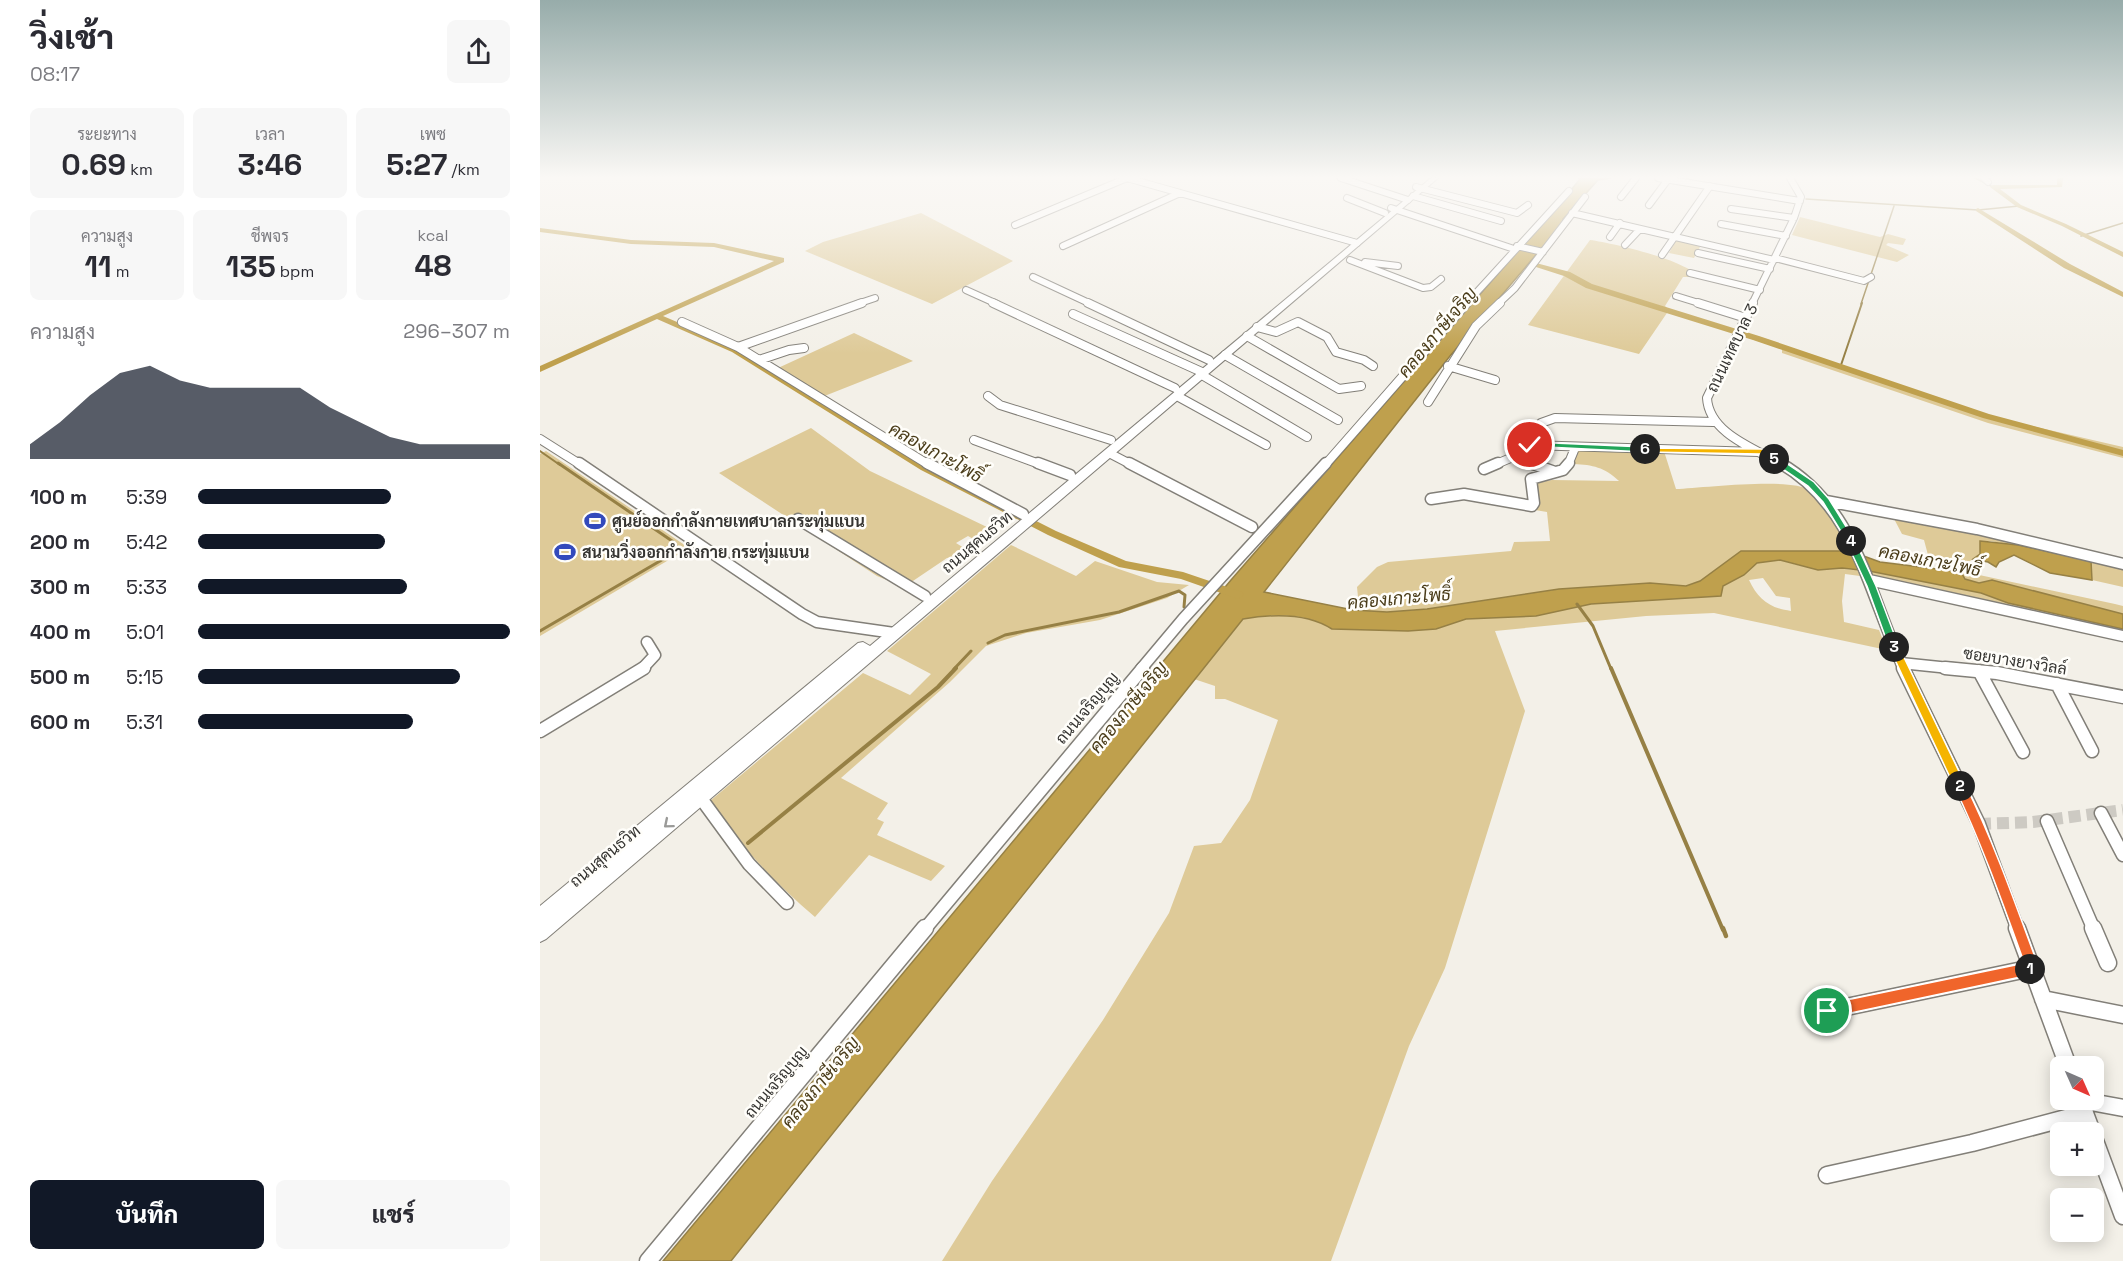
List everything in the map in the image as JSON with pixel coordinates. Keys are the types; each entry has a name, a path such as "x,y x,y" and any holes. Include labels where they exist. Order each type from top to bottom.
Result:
{"main road":[{"name":"ถนนสุคนธวิท","path":"1200,373 1209,360 1360,237"},
{"name":"ถนนสุคนธวิท","path":"540,917 1176,392 1345,259 1354,242"},
{"name":"ถนนสุคนธวิท","path":"540,933 700,797 888,632 925,596 1070,475 1110,446"}],"street":[{"path":"1063,246 1083,237"},
{"path":"1336,237 1354,242"},
{"path":"1494,237 1517,247 1542,251"},
{"name":"ถนนเจริญบุญ","path":"648,1261 1183,619 1297,496 1526,237"},
{"path":"1428,402 1476,326 1515,288 1553,237"},
{"path":"1625,245 1633,237"},
{"path":"1668,237 1864,281 1871,277"},
{"name":"ถนนเทศบาล 3","path":"1713,422 1707,409 1707,398 1786,237"},
{"path":"1662,255 1672,238"},
{"path":"1698,253 1770,269"},
{"path":"1345,259 1398,266"},
{"path":"1345,259 1423,288 1431,287 1441,279"},
{"path":"1690,273 1760,290"},
{"path":"1033,277 1209,360"},
{"path":"966,290 1176,392 1266,445"},
{"path":"1676,296 1746,318"},
{"path":"738,347 875,298"},
{"path":"1073,314 1200,373 1307,437"},
{"path":"682,322 738,347 936,469 1023,514"},
{"path":"1252,331 1276,333 1292,322 1298,322 1327,337 1336,352 1364,360 1373,366"},
{"path":"1252,331 1339,389 1361,386"},
{"path":"759,360 789,350 804,348"},
{"path":"1224,355 1338,420"},
{"path":"1449,366 1495,380"},
{"path":"988,396 1000,405 1110,446 1252,527"},
{"path":"1762,452 1575,448 1530,445 1524,441 1541,423 1555,418 1713,422 1801,475 1826,501 1846,530 1868,577 1901,663 1979,824 2064,1056"},
{"path":"540,439 615,486 802,614 817,622 888,632"},
{"path":"974,440 1070,475"},
{"path":"1431,499 1464,494 1532,506 1534,502 1529,482 1531,479 1567,467 1575,448"},
{"path":"1484,469 1513,457 1556,472"},
{"path":"1826,501 1977,529 2123,564"},
{"path":"798,519 925,596"},
{"path":"1868,577 2123,636"},
{"path":"540,731 644,668 655,655 647,642"},
{"name":"ซอยบางยางวิลล์","path":"1901,663 1979,671 2123,697"},
{"path":"1979,671 2023,752"},
{"path":"2057,684 2092,751"},
{"path":"700,797 749,864 787,903"},
{"path":"2101,813 2123,855"},
{"path":"2047,820 2108,963"},
{"path":"1827,1011 2032,968"},
{"path":"2043,999 2123,1015"},
{"path":"2104,1106 2123,1108"},
{"path":"1827,1175 1972,1143 2065,1110"},
{"path":"2104,1165 2123,1216"}],"shaded area":[{"path":"840,237 967,237 1013,261 932,304 805,251"},
{"path":"1799,237 1898,237 1906,239 1903,245 1888,243 1886,245 1909,255 1897,262"},
{"path":"1590,240 1631,249 1680,264 1698,277 1683,277 1665,306 1669,310 1639,354 1528,325"},
{"path":"1676,240 1701,245 1694,258 1669,253"},
{"path":"854,333 913,361 822,397 778,368"},
{"path":"1747,333 1997,418 2123,447 2123,458 1988,423 1782,353 1782,349 1745,337"},
{"path":"811,428 870,471 989,528 975,540 968,536 956,543 964,548 955,557 947,558 904,587 877,576 719,473"},
{"path":"1573,445 1663,448 1676,489 1766,484 1799,486 1809,490 1822,503 1850,551 1741,551 1700,581 1686,586 1650,583 1559,589 1427,609 1387,612 1353,610 1359,607 1357,587 1377,567 1388,562 1511,551 1514,542 1550,541 1547,512 1535,510 1535,483 1552,480 1619,481 1598,468 1574,464"},
{"name":"ศูนย์ออกกำลังกายเทศบาลกระทุ่มแบน","path":"546,451 689,548 540,636 540,454"},
{"path":"1892,515 2123,565 2123,587 2092,580 2090,561 1991,541 1980,541 1980,554 1967,563 1970,573 2123,606 2123,614 1992,580 1979,583 1965,579 1954,560 1928,555 1924,540 1902,534"},
{"path":"1011,545 1076,576 1095,561 1157,582 1189,585 1167,598 1100,620 1026,633 986,646 950,682 841,778 888,803 877,819 884,822 877,835 945,866 931,881 869,855 815,917 759,863 710,801 863,673 910,695 931,674 887,651"},
{"path":"1780,560 1801,566 1858,570 1860,576 1845,574 1842,601 1844,622 1879,630 1887,650 1714,613 1646,616 1495,631 1525,711 1445,968 1409,1046 1331,1261 942,1261 992,1181 1103,1020 1169,913 1194,846 1221,843 1250,800 1278,720 1225,699 1215,699 1215,686 1194,679 1243,619 1265,616 1300,617 1322,623 1332,629 1408,631 1436,629 1466,619 1536,616 1591,604 1721,596 1723,586 1744,575 1757,563","holes":["1763,578 1776,596 1790,598 1791,611 1770,605 1760,597 1749,580"]},
{"path":"1869,571 1981,593 2008,603 2123,629 2123,634 1876,578"}],"water":[{"name":"คลองภาษีเจริญ","path":"1530,237 1551,237 1450,356 1264,592 1353,610 1387,612 1427,609 1559,589 1650,583 1686,586 1700,581 1741,551 1850,551 1880,562 1961,572 1965,579 1979,583 1992,580 2123,614 2123,629 2008,603 1981,593 1869,571 1842,568 1818,570 1780,560 1757,563 1744,575 1723,586 1721,596 1591,604 1536,616 1466,619 1436,629 1408,631 1332,629 1322,623 1300,617 1265,616 1243,619 731,1261 663,1261 1231,580"},
{"path":"1980,541 2018,545 2091,561 2092,580 2050,573 2014,555 1999,562 1996,567 1988,562 1973,559 1980,554"}],"waterway":[{"name":"คลองเกาะโพธิ์","path":"540,369 781,260 714,245 631,242 592,237"},
{"path":"1861,304 1884,237"},
{"path":"2021,237 2067,266 2123,295"},
{"path":"2087,237 2123,255"},
{"path":"1539,265 1567,274 1589,286 1756,338 1986,416 2123,453"},
{"path":"1840,368 1862,303"},
{"name":"คลองเกาะโพธิ์","path":"658,317 735,350 924,468 1052,533 1123,564 1183,576 1238,595"},
{"path":"540,451 560,465"},
{"path":"540,631 672,554 677,548 675,543 558,463"},
{"path":"988,643 1005,635 1119,612 1179,591 1185,595 1184,607"},
{"path":"1577,604 1593,626 1611,669"},
{"path":"954,669 971,651"},
{"path":"748,843 938,687 956,668"},
{"path":"1611,668 1723,930"},
{"path":"1723,928 1726,936"}],"tunnel":[{"path":"1979,824 2033,822 2123,810"}],"place":[{"name":"ศูนย์ออกกำลังกายเทศบาลกระทุ่มแบน","path":"595,521"},
{"name":"สนามวิ่งออกกำลังกาย กระทุ่มแบน","path":"565,552"}],"route":[{"path":"1530,445 1762,452 1801,475 1811,484 1846,530 1872,586 1895,650 1979,824 2032,968 1827,1011"}]}
